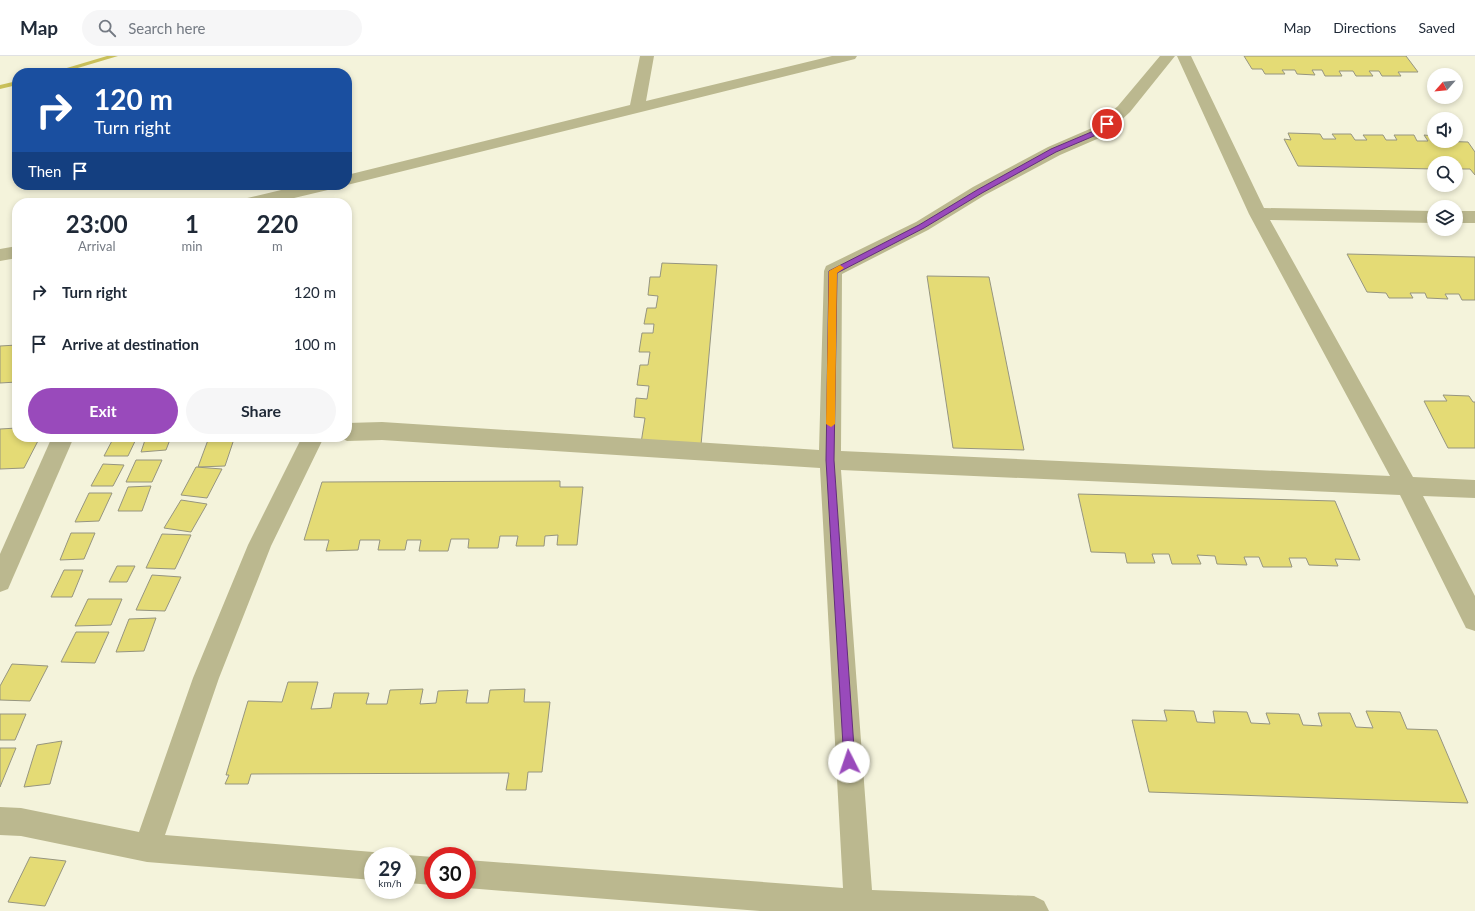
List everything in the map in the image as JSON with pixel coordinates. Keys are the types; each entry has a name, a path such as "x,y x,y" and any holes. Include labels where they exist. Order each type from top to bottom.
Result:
{"street":[{"path":"637,109 647,56"},
{"path":"352,179 850,56"},
{"path":"858,904 830,460 833,271 922,226 979,191 1054,151 1098,132 1124,109 1168,56"},
{"path":"1184,56 1258,214 1406,485 1475,620"},
{"path":"270,198 305,190"},
{"path":"1258,214 1427,217"},
{"path":"1463,217 1475,218"},
{"path":"0,255 12,253"},
{"path":"352,432 382,431 830,460 1475,488"},
{"path":"0,581 61,442"},
{"path":"147,848 206,678 260,545 310,442"},
{"path":"0,821 21,822 147,848 364,865"},
{"path":"476,875 858,904 1034,911"}],"building":[{"path":"1244,56 1406,56 1418,72 1398,72 1401,76 1382,76 1379,71 1369,71 1373,76 1356,76 1353,71 1339,71 1342,76 1325,76 1322,70 1312,70 1315,75 1297,74 1295,70 1282,70 1285,74 1265,74 1262,69 1252,69"},
{"path":"1288,133 1320,134 1323,139 1336,139 1332,134 1351,134 1355,140 1367,140 1363,135 1383,135 1386,140 1397,140 1394,135 1414,135 1417,141 1427,141 1427,148 1463,148 1463,142 1468,142 1475,152 1475,175 1470,169 1463,169 1463,156 1427,156 1427,169 1298,166 1284,139 1291,140"},
{"path":"1347,254 1475,257 1475,300 1462,300 1459,294 1445,294 1448,299 1427,298 1425,293 1410,293 1413,298 1389,298 1386,293 1367,292"},
{"path":"662,263 717,265 701,445 641,443 645,418 634,417 636,398 647,399 649,386 637,385 640,365 648,365 650,352 639,352 642,333 653,333 654,324 644,324 647,308 656,308 658,296 648,295 650,277 660,277"},
{"path":"927,276 989,277 1024,450 953,448"},
{"path":"12,345 12,382 0,383 0,346"},
{"path":"1443,395 1469,396 1473,402 1475,402 1475,448 1448,448 1424,401 1447,401"},
{"path":"12,428 12,442 37,442 24,468 0,469 0,429"},
{"path":"111,442 135,442 128,456 104,456"},
{"path":"144,442 169,442 166,450 141,452"},
{"path":"207,442 233,442 225,466 198,467"},
{"path":"136,460 162,460 152,482 126,482"},
{"path":"103,464 124,465 113,486 91,486"},
{"path":"196,467 222,469 207,498 181,495"},
{"path":"560,481 560,487 583,487 577,545 557,545 558,535 545,536 544,546 516,546 518,536 500,536 498,548 468,548 469,539 451,539 448,551 419,551 421,540 407,540 405,550 378,550 380,540 360,540 358,550 326,551 329,540 304,540 322,482"},
{"path":"151,486 142,511 118,511 128,487"},
{"path":"89,493 112,493 99,521 75,522"},
{"path":"1078,494 1335,501 1360,560 1335,559 1338,566 1309,565 1306,558 1289,558 1292,567 1263,567 1259,557 1244,557 1247,565 1217,564 1215,556 1197,555 1201,564 1172,564 1169,554 1152,554 1155,563 1127,563 1125,553 1091,552"},
{"path":"181,500 207,504 191,532 164,528"},
{"path":"71,533 95,533 84,559 60,560"},
{"path":"162,534 191,535 175,569 146,568"},
{"path":"117,566 135,566 127,582 109,582"},
{"path":"64,570 83,570 72,597 51,597"},
{"path":"152,575 181,577 165,611 136,610"},
{"path":"88,599 122,599 111,625 75,626"},
{"path":"156,618 144,651 116,652 129,619"},
{"path":"76,632 109,632 95,663 61,662"},
{"path":"12,664 48,666 30,701 0,700 0,686"},
{"path":"288,682 318,682 311,709 331,708 334,693 369,693 366,704 387,704 390,690 423,689 420,704 436,703 438,691 468,690 466,703 488,703 490,690 525,689 524,702 550,702 542,772 528,772 526,790 506,790 509,773 251,774 248,784 225,784 229,775 226,775 248,701 282,702"},
{"path":"1164,710 1194,711 1197,722 1215,723 1213,711 1247,712 1251,723 1270,724 1266,713 1299,714 1303,725 1322,726 1318,713 1350,713 1356,727 1373,728 1366,711 1400,712 1407,729 1437,730 1468,803 1149,792 1132,720 1167,721"},
{"path":"0,714 26,714 15,740 0,740"},
{"path":"62,741 50,784 24,787 37,745"},
{"path":"0,748 16,748 0,787"},
{"path":"30,857 66,861 45,906 8,902"}],"waterway":[{"path":"71,68 115,56"},
{"path":"0,87 12,84"}],"slow traffic":[{"path":"831,424 833,271 840,268"}],"route":[{"path":"849,762 830,460 833,271 922,226 979,191 1054,151 1098,132 1107,124"}]}
